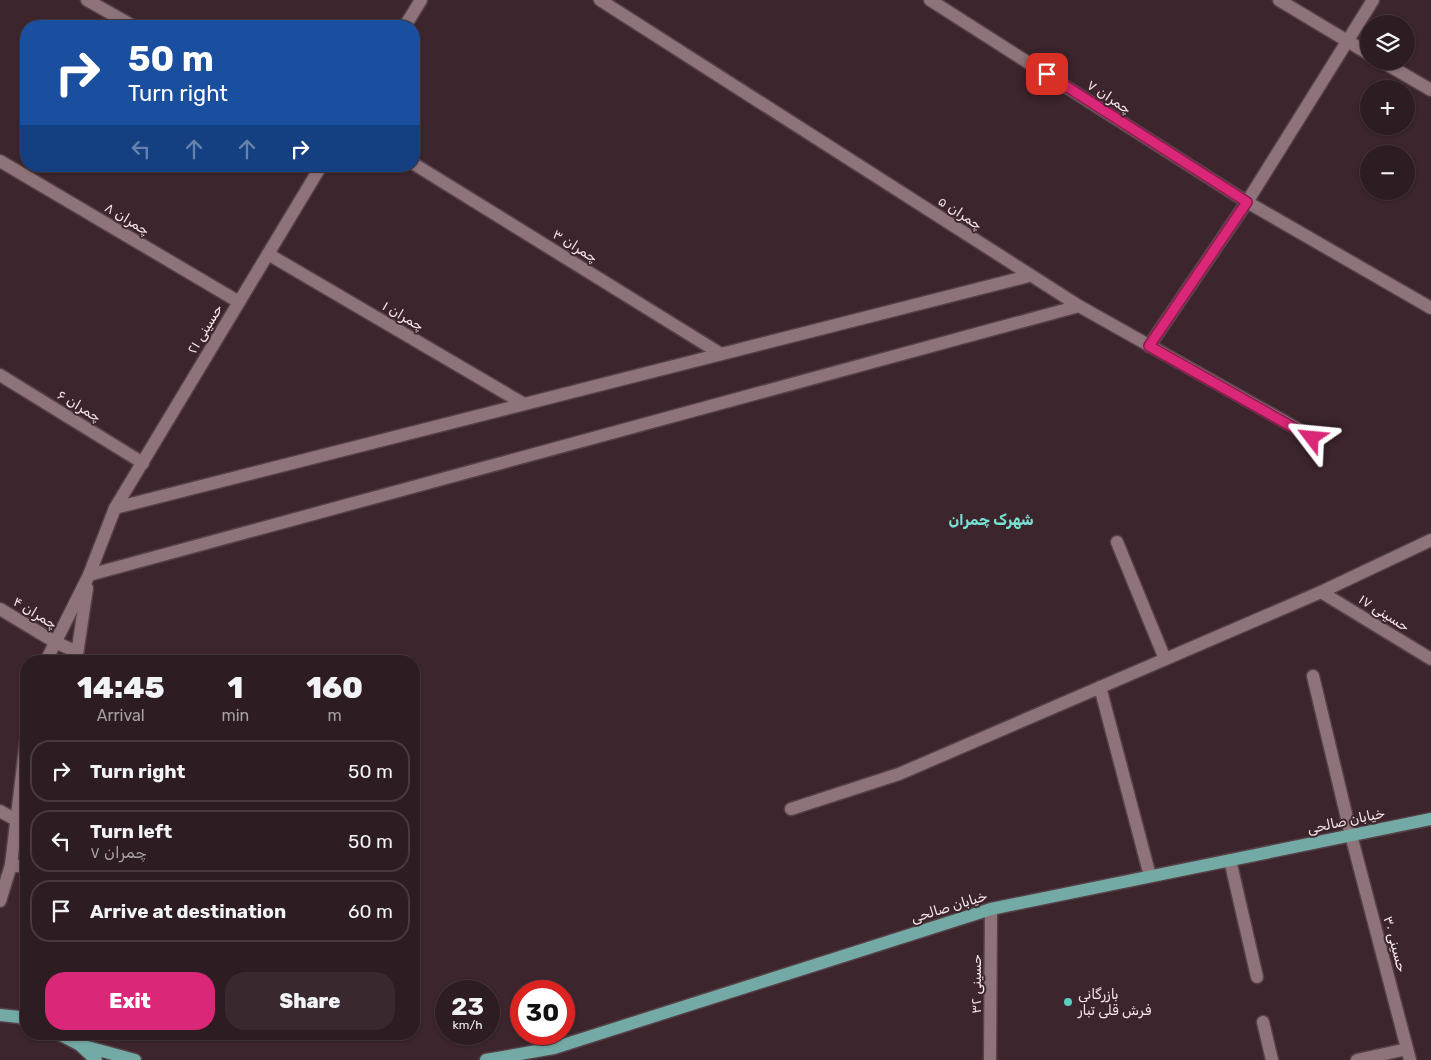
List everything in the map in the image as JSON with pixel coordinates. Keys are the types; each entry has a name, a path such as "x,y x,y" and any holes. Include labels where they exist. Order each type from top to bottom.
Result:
{"main road":[{"name":"خيابان صالحی","path":"486,1060 553,1054 991,909 1431,819"},
{"path":"0,1015 20,1017"},
{"path":"72,1040 96,1060"},
{"path":"80,1045 135,1060"}],"street":[{"path":"87,0 122,20"},
{"path":"409,20 421,0"},
{"name":"چمران ۵","path":"600,0 1029,276 1312,438"},
{"name":"چمران ۷","path":"930,0 1247,202 1431,308"},
{"path":"1279,0 1360,49"},
{"path":"1149,346 1247,202 1373,0"},
{"path":"1397,70 1431,90"},
{"name":"چمران ۸","path":"0,160 20,172"},
{"name":"چمران ۳","path":"420,168 721,354"},
{"name":"چمران ۸","path":"20,172 239,302"},
{"name":"حسینی ۲۱","path":"89,575 115,508 317,172"},
{"name":"چمران ۱","path":"268,254 524,404"},
{"path":"115,508 1029,276"},
{"path":"49,655 89,575 1079,306"},
{"name":"چمران ۶","path":"0,375 143,462"},
{"path":"791,809 898,774 1321,592 1431,540"},
{"path":"1117,542 1165,659"},
{"path":"76,655 89,575"},
{"name":"حسینی ۱۷","path":"1321,592 1431,660"},
{"name":"چمران ۴","path":"0,609 73,655"},
{"name":"حسینی ۳۰","path":"1313,676 1351,835 1408,1055"},
{"path":"1100,687 1150,876"},
{"path":"0,901 12,865 20,788"},
{"path":"0,811 16,820"},
{"path":"1230,860 1257,977"},
{"path":"12,865 20,866"},
{"name":"حسینی ۳۲","path":"990,1060 991,909"},
{"path":"1263,1022 1272,1060"},
{"path":"1357,1060 1408,1055"}],"place":[{"name":"بازرگانی فرش قلی تبار","path":"1068,1002"}],"district":[{"name":"شهرک چمران","path":"991,520"}],"route":[{"path":"1047,74 1247,202 1149,346 1312,438"}]}
